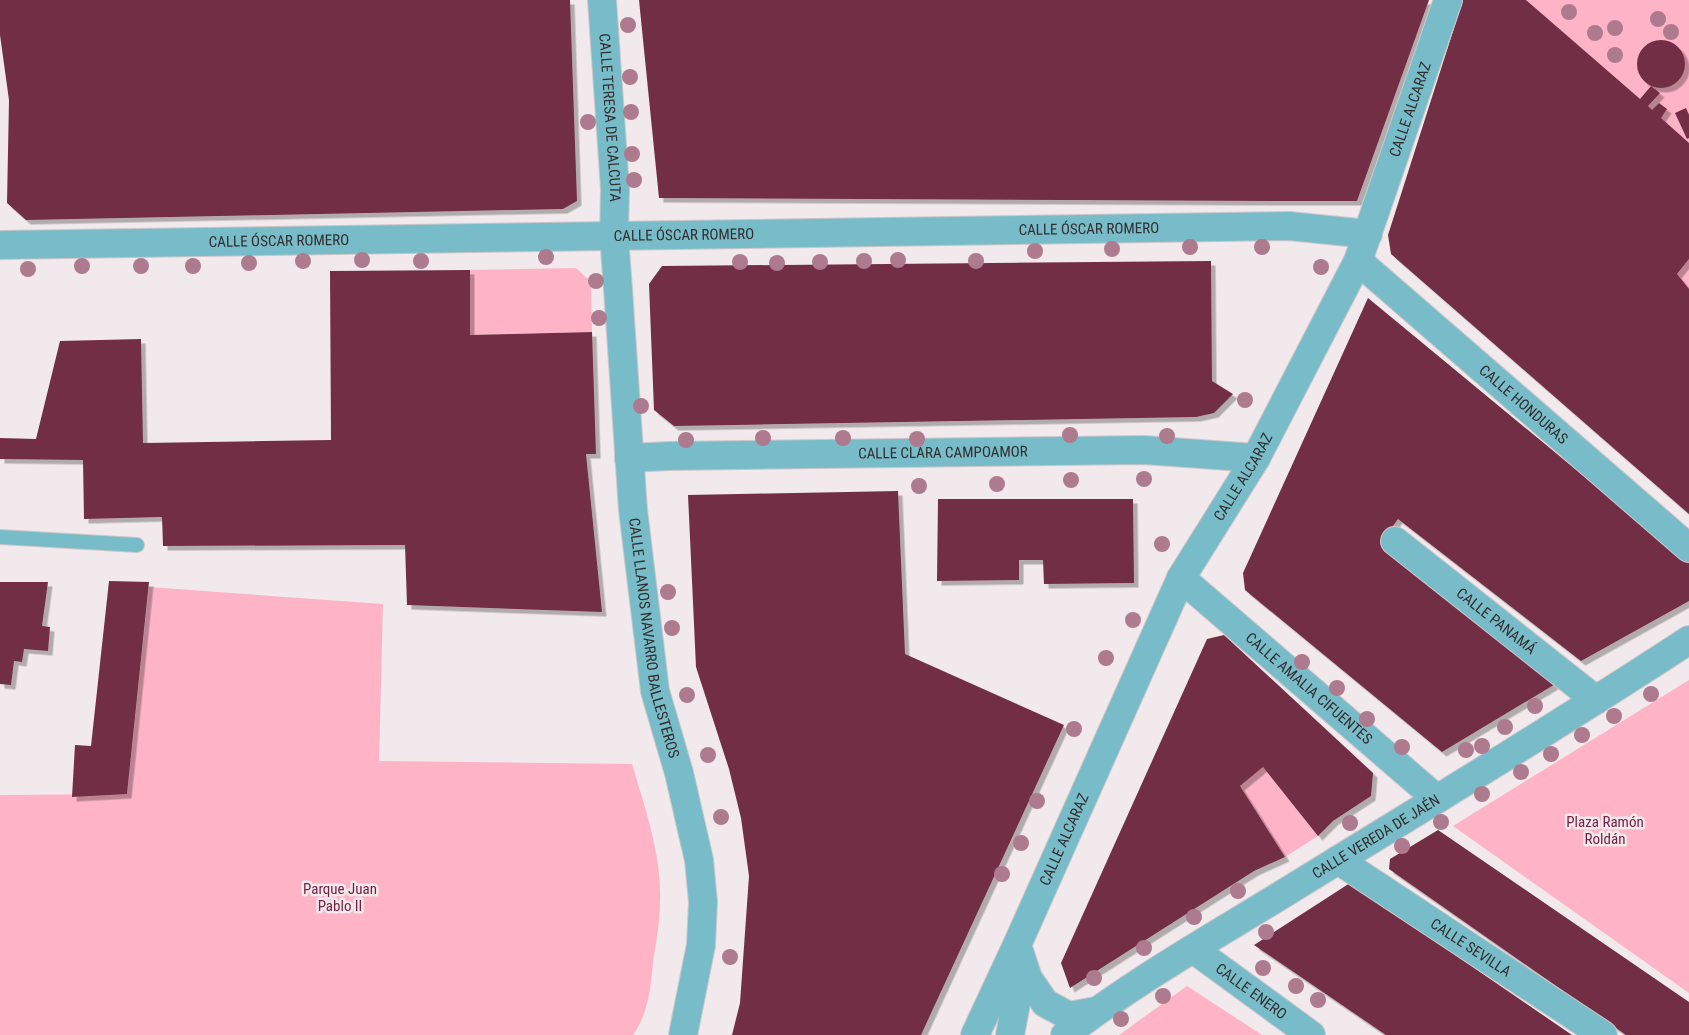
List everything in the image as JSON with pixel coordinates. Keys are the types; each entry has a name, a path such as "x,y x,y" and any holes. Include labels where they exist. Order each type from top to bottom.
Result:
{"street":[{"name":"CALLE TERESA DE CALCUTA","path":"602,0 615,189 614,236"},
{"name":"CALLE ALCARAZ","path":"975,1035 1017,946 1180,578 1256,458 1358,261 1448,0"},
{"name":"CALLE ÓSCAR ROMERO","path":"0,245 1289,226 1368,234"},
{"name":"CALLE LLANOS NAVARRO BALLESTEROS","path":"614,236 633,510 655,691 679,773 695,841 704,902 701,945 683,1035"},
{"name":"CALLE HONDURAS","path":"1358,261 1689,548"},
{"name":"CALLE CLARA CAMPOAMOR","path":"629,458 1144,450 1256,458"},
{"name":"CALLE PANAMÁ","path":"1395,541 1596,700"},
{"name":"CALLE AMALIA CIFUENTES","path":"1180,578 1437,799"},
{"name":"CALLE VEREDA DE JAÉN","path":"1065,1035 1096,1011 1596,700 1689,640"},
{"name":"CALLE SEVILLA","path":"1338,860 1603,1035"},
{"name":"CALLE ALCARAZ","path":"1010,1035 1016,1002 1017,946"},
{"path":"1017,946 1028,978 1045,1003 1069,1016 1096,1011"},
{"name":"CALLE ENERO","path":"1193,950 1311,1035"}],"lane":[{"path":"0,537 137,545"}],"green space":[{"path":"1526,0 1689,0 1689,143"},
{"path":"1689,259 1689,289 1677,274"},
{"path":"576,268 591,282 592,332 470,335 470,270"},
{"name":"Parque Juan Pablo II","path":"149,587 383,604 379,761 632,764 647,815 660,885 659,924 648,1000 642,1018 633,1035 0,1035 0,795 127,794"},
{"name":"Plaza Ramón Roldán","path":"1689,680 1689,993 1453,826"},
{"path":"1263,767 1318,836 1285,857 1240,786"},
{"path":"1187,986 1262,1035 1119,1035"}],"building":[{"path":"0,0 570,0 577,201 563,209 26,220 7,203 9,100 0,35"},
{"path":"639,0 1429,0 1357,201 1276,201 659,198"},
{"path":"1463,0 1526,0 1640,99 1651,86 1660,93 1648,106 1652,110 1659,103 1667,109 1661,118 1689,143 1689,259 1677,274 1689,289 1689,514 1391,254 1388,235"},
{"path":"1661,40 1670,42 1678,47 1683,55 1685,64 1683,73 1678,81 1670,86 1661,88 1652,86 1644,81 1639,73 1637,64 1639,55 1644,47 1652,42"},
{"path":"1686,108 1689,115 1689,138 1687,139 1675,113"},
{"path":"1211,261 1212,381 1233,394 1214,413 1196,417 674,426 654,410 649,284 662,266"},
{"path":"470,270 470,335 592,332 596,454 586,454 602,612 407,605 405,545 163,546 162,517 84,519 83,460 0,459 0,438 36,439 60,341 141,339 143,443 331,440 330,271"},
{"path":"1368,298 1689,563 1689,601 1581,661 1398,519 1380,544 1557,683 1442,752 1245,590 1243,573"},
{"path":"898,491 905,654 1064,725 921,1035 732,1035 740,1003 749,876 741,818 729,769 696,667 688,495"},
{"path":"938,499 1133,499 1134,583 1044,584 1043,560 1019,560 1019,580 937,581"},
{"path":"109,581 149,582 127,794 72,797 75,745 91,746"},
{"path":"0,582 48,582 42,626 50,627 48,651 24,649 22,662 14,661 11,685 0,684"},
{"path":"1224,635 1373,773 1371,796 1333,821 1318,836 1263,767 1240,786 1285,857 1254,871 1070,988 1061,963 1207,639"},
{"path":"1438,830 1689,1002 1689,1035 1626,1035 1389,869 1390,859"},
{"path":"1350,883 1572,1035 1386,1035 1254,945"}]}
